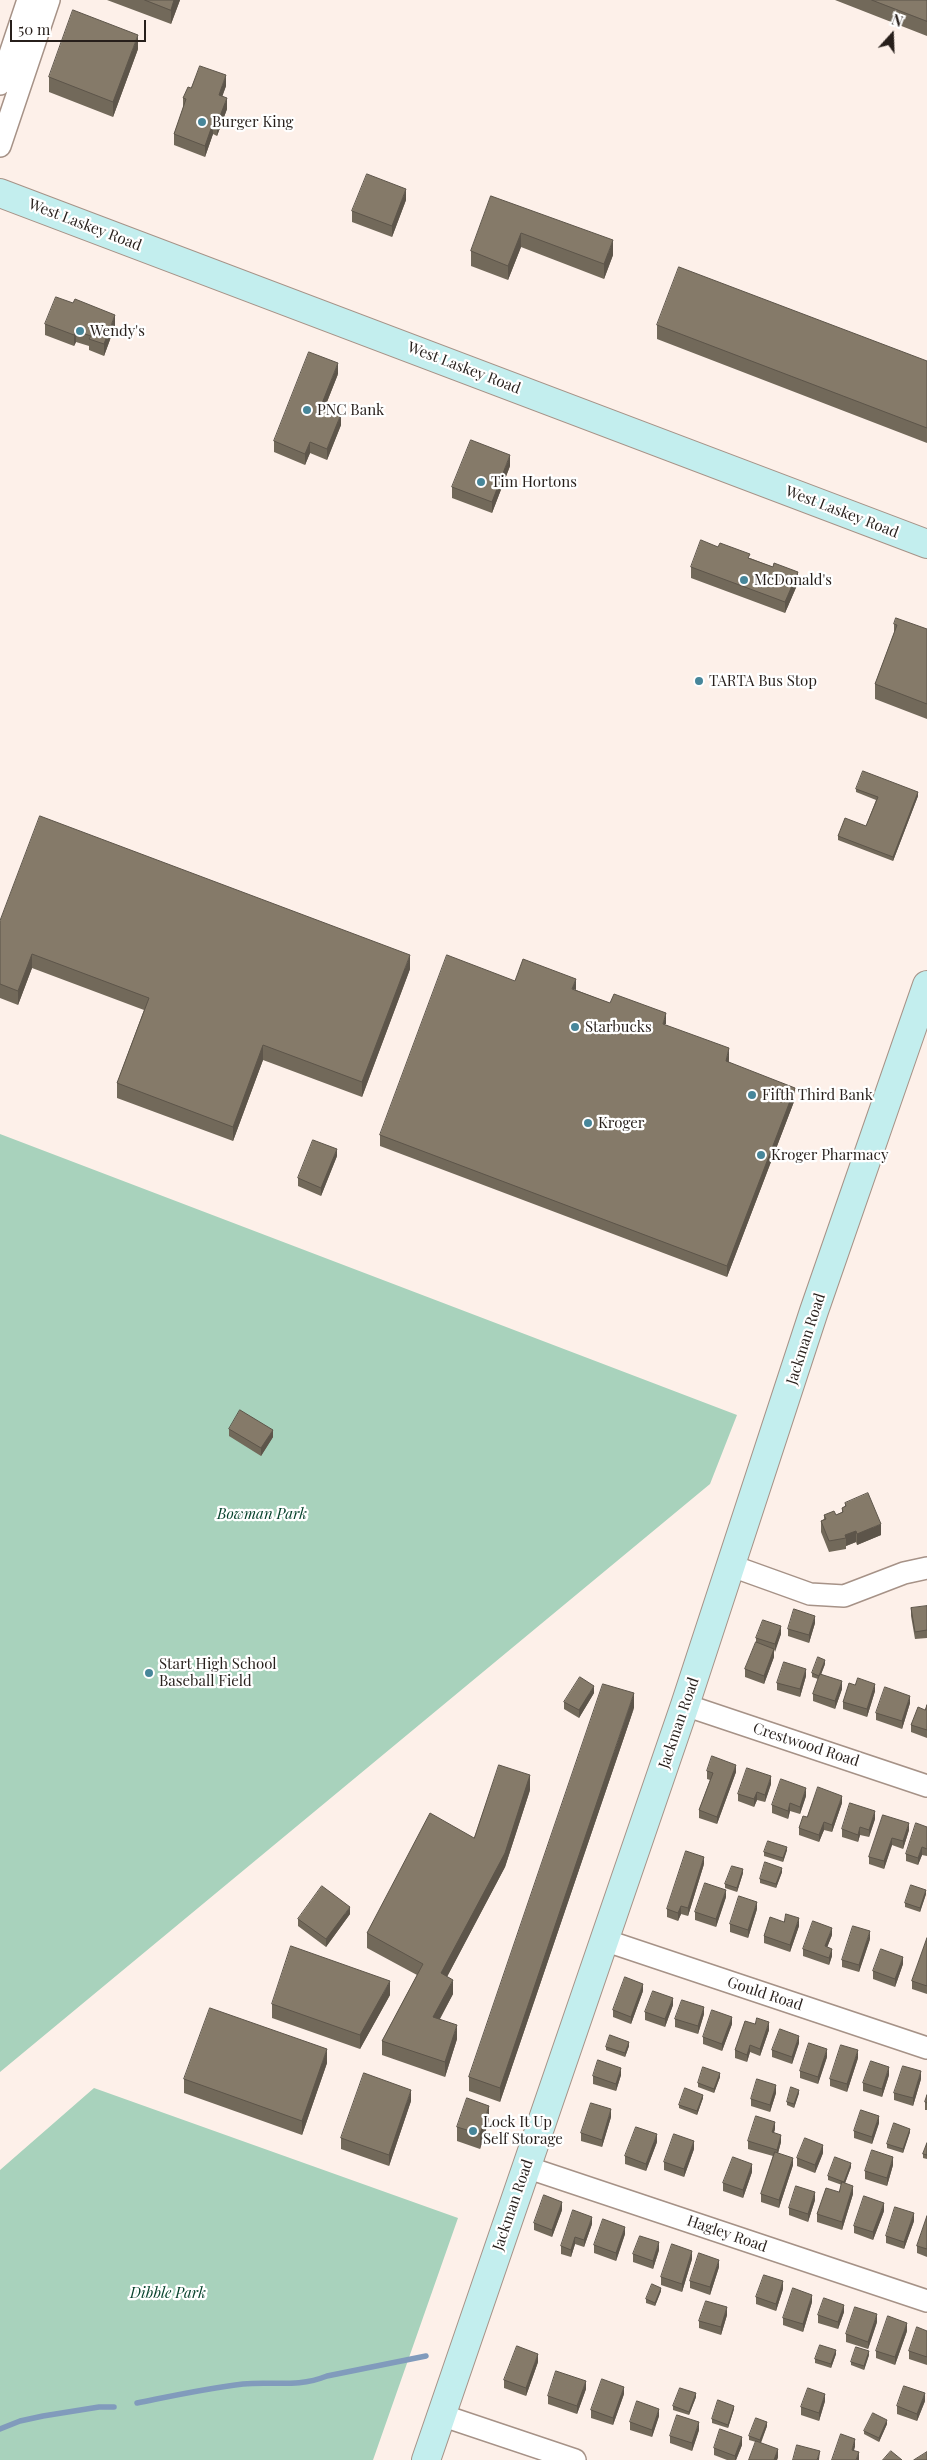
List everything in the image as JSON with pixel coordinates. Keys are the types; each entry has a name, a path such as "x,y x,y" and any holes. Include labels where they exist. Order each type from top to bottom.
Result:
{"main road":[{"name":"West Laskey Road","path":"0,193 927,544"},
{"name":"Jackman Road","path":"426,2460 685,1705 814,1311 927,985"}],"street":[{"path":"0,84 28,0"},
{"path":"0,146 49,0"},
{"path":"732,1566 810,1594 844,1596 904,1573 927,1568"},
{"name":"Crestwood Road","path":"685,1705 927,1786"},
{"name":"Gould Road","path":"604,1940 927,2048"},
{"name":"Hagley Road","path":"526,2167 927,2302"},
{"path":"442,2415 575,2460"}],"green space":[{"name":"Bowman Park","path":"0,1134 737,1415 710,1484 0,2072"},
{"name":"Dibble Park","path":"94,2088 458,2218 373,2460 0,2460 0,2170"}],"building":[{"path":"145,0 174,0 171,10"},
{"path":"872,0 927,0 927,21"},
{"path":"73,10 138,35 113,102 49,77"},
{"name":"Burger King","path":"200,66 226,75 219,95 227,98 217,124 213,123 205,146 174,134 186,99 183,98 188,87 191,88"},
{"path":"367,174 406,189 392,226 352,211"},
{"path":"491,196 613,240 604,264 521,233 508,266 471,251"},
{"path":"679,267 927,361 927,428 657,325"},
{"name":"Wendy's","path":"56,297 73,303 75,299 115,315 104,344 89,339 91,336 76,331 74,335 45,324"},
{"name":"PNC Bank","path":"309,352 338,363 321,406 341,414 327,449 310,442 305,454 274,441"},
{"name":"Tim Hortons","path":"471,440 510,455 492,502 452,487"},
{"name":"McDonald's","path":"701,540 718,547 720,543 750,554 748,558 773,567 774,563 798,572 785,602 691,567"},
{"path":"896,618 927,629 927,704 875,684 897,625 894,624"},
{"path":"863,771 918,792 893,857 838,836 845,818 866,826 878,797 856,789"},
{"path":"40,816 410,955 362,1082 263,1045 233,1127 117,1083 149,998 32,954 18,991 0,984 0,921"},
{"name":"Kroger","path":"447,955 515,981 523,959 576,979 572,989 610,1003 614,994 666,1013 663,1024 729,1048 726,1061 795,1088 727,1266 380,1135"},
{"path":"313,1140 337,1149 321,1188 298,1178"},
{"path":"240,1410 273,1430 261,1448 229,1429"},
{"path":"868,1493 881,1524 857,1534 856,1531 845,1535 846,1538 829,1541 821,1521 826,1519 824,1515 834,1511 836,1515 843,1512 842,1508 846,1506 845,1503"},
{"path":"927,1606 927,1630 915,1632 911,1608"},
{"path":"794,1609 815,1616 809,1635 788,1629"},
{"path":"763,1620 781,1626 775,1644 756,1638"},
{"path":"756,1642 774,1649 764,1676 745,1669"},
{"path":"818,1657 825,1660 819,1676 812,1673"},
{"path":"784,1662 806,1669 800,1689 777,1683"},
{"path":"820,1674 842,1681 835,1701 813,1694"},
{"path":"580,1677 594,1686 579,1710 564,1702"},
{"path":"858,1678 875,1684 867,1709 843,1702 849,1683 855,1685"},
{"name":"Lock It Up Self Storage","path":"603,1684 634,1693 500,2088 469,2077"},
{"path":"885,1687 910,1696 902,1721 876,1713"},
{"path":"927,1705 927,1730 911,1725 918,1707 925,1710"},
{"path":"712,1756 736,1765 717,1817 699,1810 713,1773 707,1771"},
{"path":"499,1765 530,1775 505,1853 441,1973 453,1980 433,2017 457,2025 445,2062 382,2041 423,1964 367,1933 430,1813 474,1838"},
{"path":"747,1768 771,1776 765,1795 757,1792 754,1799 738,1794"},
{"path":"781,1779 806,1788 800,1807 790,1803 788,1811 772,1805"},
{"path":"818,1787 842,1796 832,1825 824,1822 819,1835 799,1828 803,1816 807,1817"},
{"path":"850,1803 875,1811 869,1830 860,1827 858,1835 842,1829"},
{"path":"883,1815 909,1823 903,1841 892,1838 884,1861 869,1857"},
{"path":"916,1823 927,1827 927,1849 922,1847 918,1858 906,1854"},
{"path":"768,1841 787,1847 783,1858 764,1852"},
{"path":"686,1851 704,1857 688,1908 681,1906 678,1913 667,1909"},
{"path":"765,1862 782,1868 776,1884 760,1879"},
{"path":"732,1866 743,1869 737,1888 725,1884"},
{"path":"705,1883 726,1890 716,1919 695,1912"},
{"path":"911,1885 926,1890 920,1908 905,1903"},
{"path":"322,1886 350,1907 326,1939 298,1919"},
{"path":"739,1896 757,1902 748,1930 730,1924"},
{"path":"786,1914 799,1918 790,1945 764,1936 770,1917 784,1922"},
{"path":"813,1921 832,1928 825,1946 832,1949 829,1958 803,1949"},
{"path":"853,1926 870,1931 859,1965 842,1960"},
{"path":"927,1938 927,1986 912,1981"},
{"path":"291,1946 390,1981 360,2035 272,2004"},
{"path":"881,1949 903,1957 895,1979 873,1971"},
{"path":"625,1977 643,1984 631,2017 613,2010"},
{"path":"653,1991 673,1998 665,2019 645,2012"},
{"path":"682,2000 704,2007 698,2026 675,2019"},
{"path":"210,2008 327,2049 302,2121 184,2079"},
{"path":"712,2010 732,2017 722,2044 703,2037"},
{"path":"757,2018 769,2022 760,2049 750,2045 747,2055 735,2050 745,2021 755,2024"},
{"path":"780,2029 799,2036 792,2057 772,2050"},
{"path":"610,2035 629,2042 625,2053 606,2047"},
{"path":"809,2043 827,2049 818,2077 800,2071"},
{"path":"841,2045 858,2050 847,2084 830,2079"},
{"path":"598,2060 621,2068 616,2084 593,2076"},
{"path":"871,2061 889,2067 882,2089 863,2083"},
{"path":"903,2066 921,2071 913,2098 894,2093"},
{"path":"703,2067 720,2073 714,2089 698,2083"},
{"path":"364,2073 411,2090 389,2155 341,2138"},
{"path":"757,2079 776,2085 770,2105 751,2099"},
{"path":"791,2087 799,2090 794,2104 787,2102"},
{"path":"685,2088 703,2095 697,2111 679,2105"},
{"path":"467,2098 489,2106 480,2134 457,2127"},
{"path":"591,2103 611,2109 602,2140 581,2133"},
{"path":"861,2110 879,2116 872,2137 854,2131"},
{"path":"756,2116 775,2122 772,2132 781,2135 777,2150 748,2141"},
{"path":"894,2123 910,2129 903,2149 887,2144"},
{"path":"636,2127 657,2134 646,2164 625,2156"},
{"path":"674,2134 694,2141 684,2169 664,2162"},
{"path":"805,2138 823,2145 815,2165 797,2158"},
{"path":"927,2143 927,2155 923,2154"},
{"path":"872,2150 893,2157 887,2178 865,2171"},
{"path":"775,2152 793,2158 779,2200 761,2194"},
{"path":"733,2157 752,2164 743,2190 723,2183"},
{"path":"835,2157 851,2163 844,2182 828,2176"},
{"path":"842,2182 853,2186 842,2222 817,2214 826,2188 839,2192"},
{"path":"796,2186 815,2192 808,2214 789,2208"},
{"path":"544,2195 562,2202 552,2230 534,2223"},
{"path":"864,2196 884,2203 873,2232 854,2226"},
{"path":"895,2207 914,2213 904,2242 886,2236"},
{"path":"573,2210 592,2217 584,2240 575,2237 571,2250 561,2246"},
{"path":"927,2216 927,2249 917,2246"},
{"path":"603,2219 625,2227 616,2253 594,2245"},
{"path":"640,2236 659,2242 653,2261 633,2254"},
{"path":"672,2244 692,2251 682,2284 661,2277"},
{"path":"699,2253 719,2260 710,2287 690,2281"},
{"path":"764,2275 783,2281 776,2304 756,2297"},
{"path":"652,2284 661,2288 655,2303 646,2299"},
{"path":"793,2288 812,2295 803,2324 783,2318"},
{"path":"824,2298 844,2305 838,2322 818,2315"},
{"path":"706,2301 727,2307 721,2327 699,2321"},
{"path":"855,2307 877,2314 868,2342 846,2334"},
{"path":"888,2316 907,2323 895,2357 876,2351"},
{"path":"917,2327 927,2331 927,2357 909,2351"},
{"path":"820,2345 836,2350 831,2364 815,2359"},
{"path":"517,2346 538,2354 526,2388 504,2380"},
{"path":"856,2347 869,2351 864,2366 851,2362"},
{"path":"556,2371 586,2381 577,2406 548,2396"},
{"path":"602,2379 624,2387 613,2418 591,2410"},
{"path":"904,2386 925,2393 917,2414 897,2406"},
{"path":"680,2388 696,2393 689,2412 673,2406"},
{"path":"808,2388 825,2394 819,2413 801,2407"},
{"path":"718,2400 734,2406 728,2425 712,2419"},
{"path":"637,2401 659,2409 652,2430 630,2422"},
{"path":"873,2413 887,2420 879,2438 864,2431"},
{"path":"677,2415 699,2422 692,2443 670,2436"},
{"path":"756,2418 767,2422 760,2440 749,2436"},
{"path":"720,2429 742,2437 735,2456 714,2448"},
{"path":"841,2434 855,2439 852,2450 859,2452 856,2460 832,2460"},
{"path":"756,2441 778,2449 774,2460 749,2460"},
{"path":"797,2445 820,2451 817,2460 793,2460"},
{"path":"891,2451 902,2460 883,2460"},
{"path":"927,2452 927,2460 914,2460"}],"waterway":[{"path":"137,2403 243,2384 305,2382 426,2356"},
{"path":"0,2429 20,2421 43,2416 99,2407 114,2407"}],"place":[{"name":"Burger King","path":"202,122"},
{"name":"Wendy's","path":"80,331"},
{"name":"PNC Bank","path":"307,410"},
{"name":"Tim Hortons","path":"481,482"},
{"name":"McDonald's","path":"744,580"},
{"name":"TARTA Bus Stop","path":"699,681"},
{"name":"Starbucks","path":"575,1027"},
{"name":"Fifth Third Bank","path":"752,1095"},
{"name":"Kroger","path":"588,1123"},
{"name":"Kroger Pharmacy","path":"761,1155"},
{"name":"Start High School Baseball Field","path":"149,1673"},
{"name":"Lock It Up Self Storage","path":"473,2131"}]}
